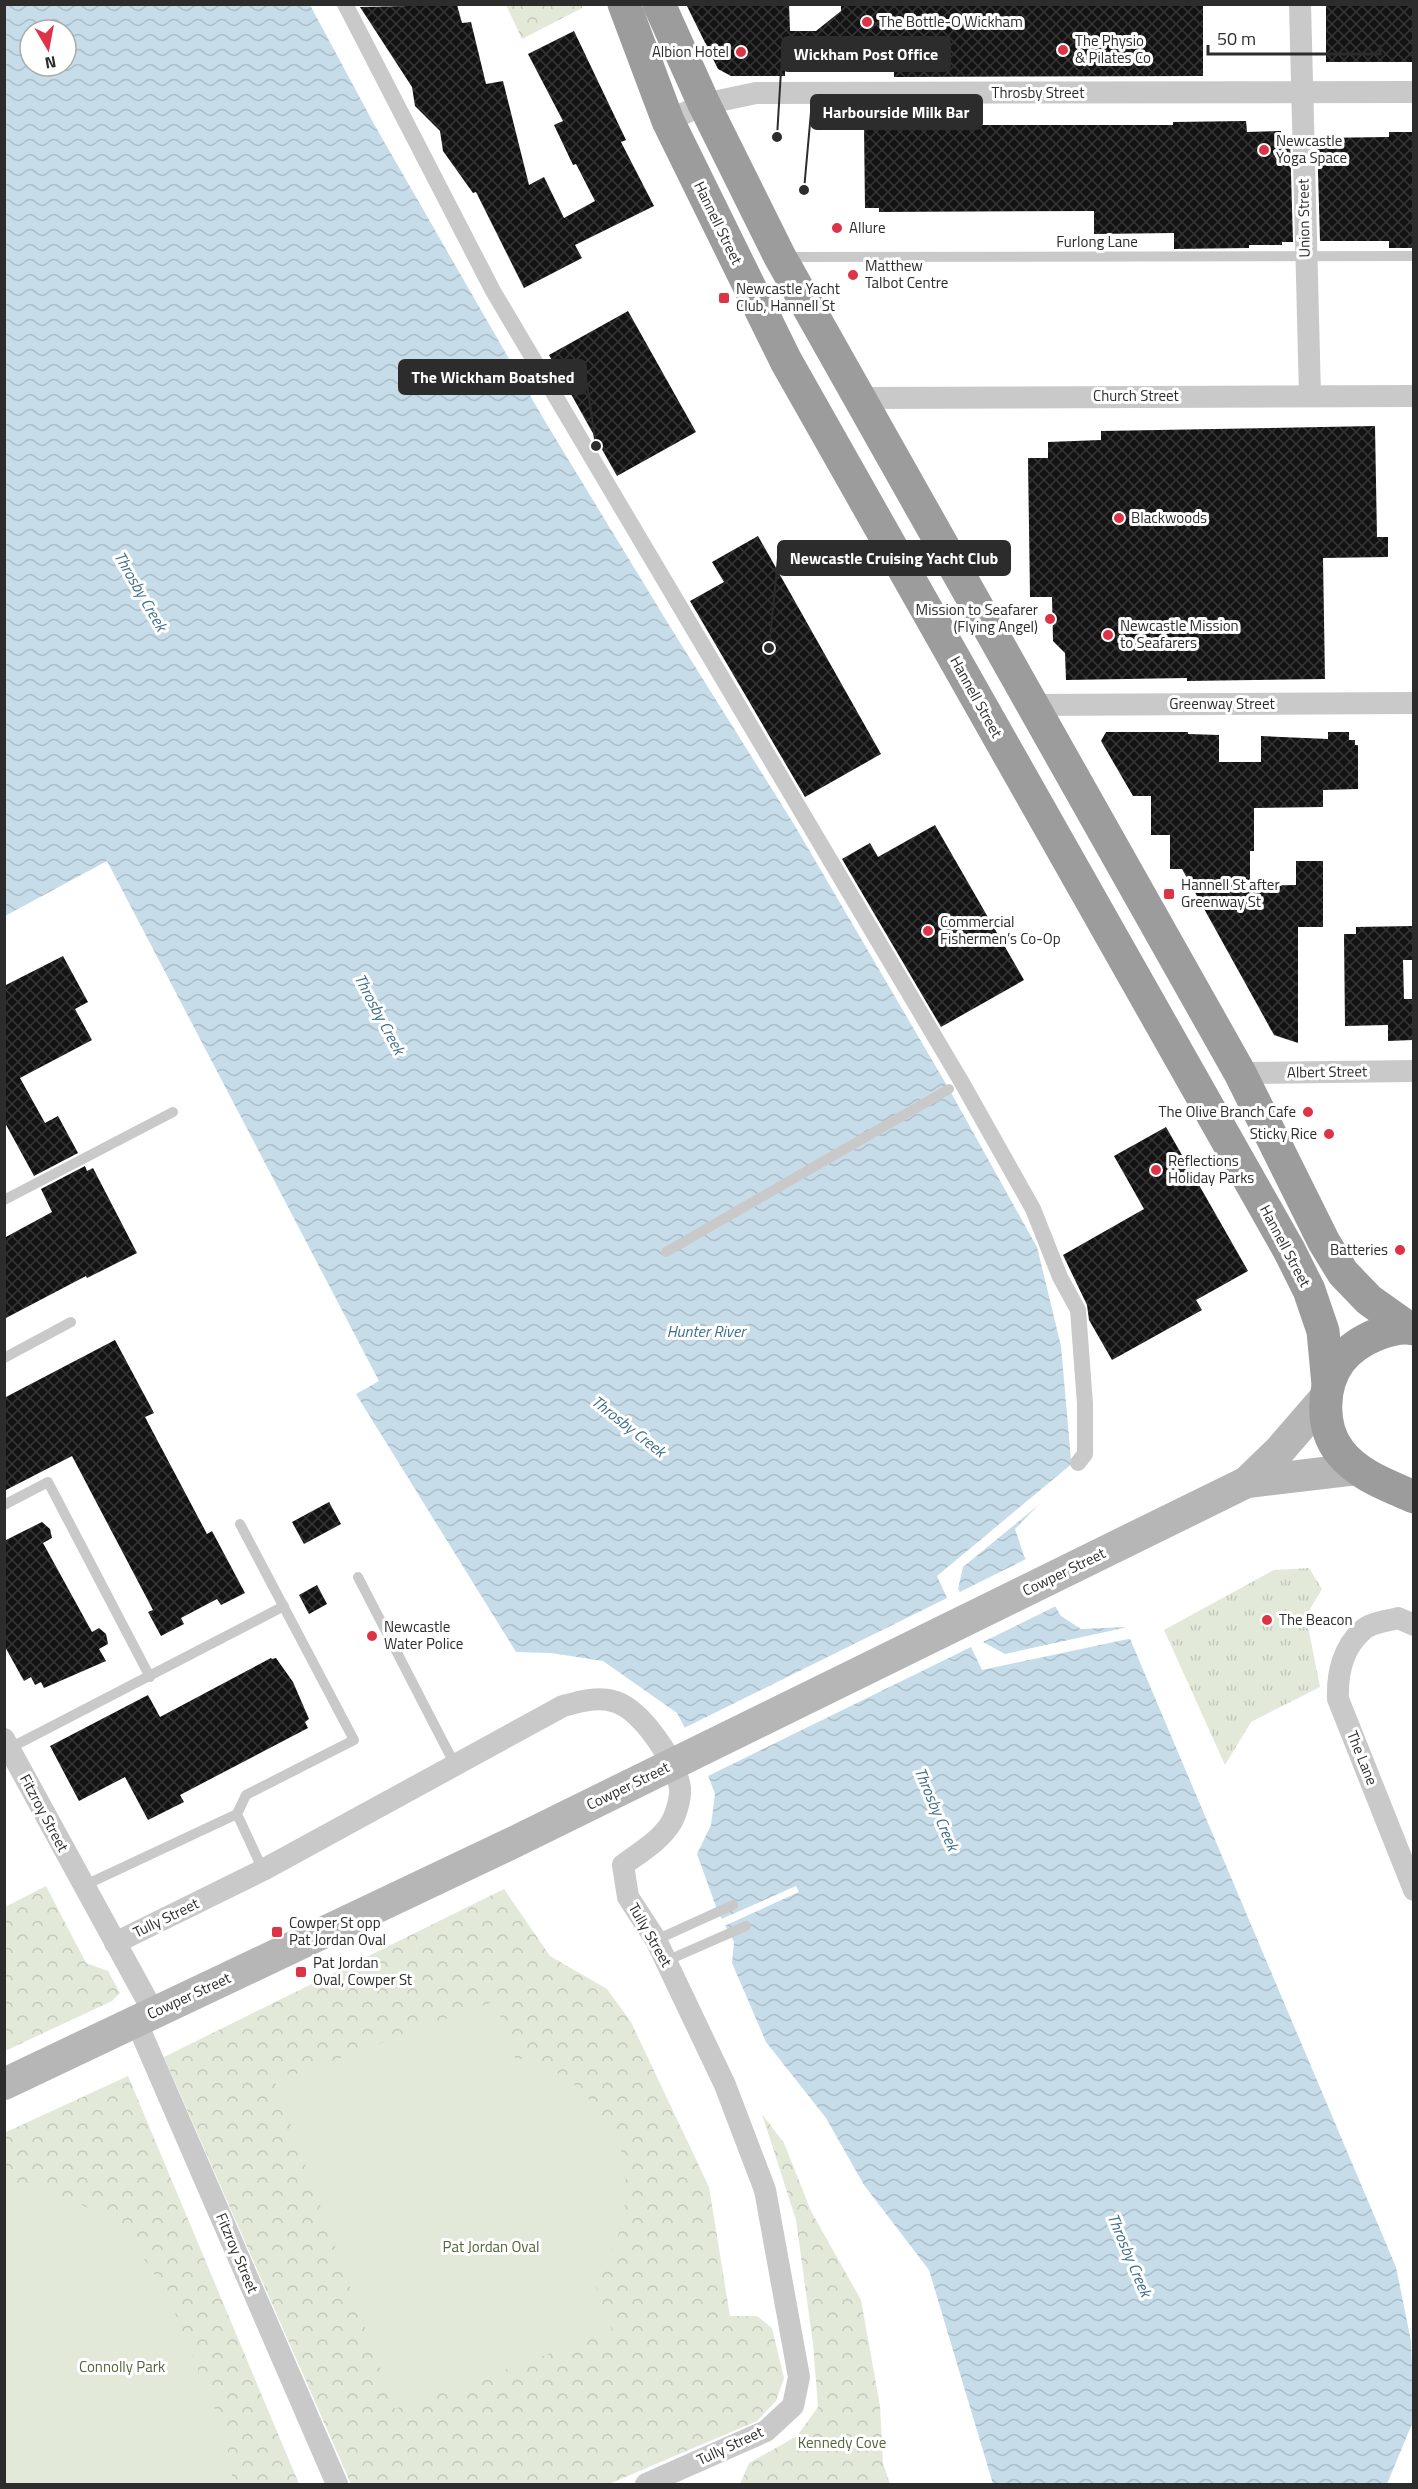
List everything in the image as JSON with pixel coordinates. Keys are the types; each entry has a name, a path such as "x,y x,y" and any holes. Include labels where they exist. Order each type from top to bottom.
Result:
{"highway":[{"name":"Hannell Street","path":"624,4 668,121 786,361 1289,1250 1309,1290 1323,1331 1327,1425 1338,1450 1369,1475"},
{"path":"659,4 704,104 780,257 1240,1073 1324,1242 1343,1273 1369,1300 1410,1328"},
{"path":"1327,1392 1340,1361 1360,1342 1385,1331 1410,1328"},
{"path":"1369,1475 1413,1483"},
{"path":"1369,1475 1413,1497"}],"main road":[{"name":"Cowper Street","path":"4,2084 510,1844 1247,1482 1280,1450 1327,1392"},
{"name":"Cowper Street","path":"1247,1482 1369,1475"}],"street":[{"path":"345,4 493,291 961,1082 1033,1209 1060,1277 1078,1310 1085,1404 1085,1454 1078,1463"},
{"name":"Union Street","path":"1300,4 1310,395"},
{"name":"Throsby Street","path":"668,121 704,104 756,93 1413,92"},
{"name":"Church Street","path":"859,398 1413,396"},
{"name":"Greenway Street","path":"1032,705 1413,703"},
{"name":"Albert Street","path":"1240,1073 1413,1071"},
{"name":"The Lane","path":"1413,1625 1398,1618 1364,1628 1344,1656 1337,1680 1338,1699 1413,1890"},
{"name":"Tully Street","path":"115,1943 263,1870 562,1706 595,1698 617,1702 636,1713 651,1729 674,1772 680,1789 672,1822 661,1836 623,1865 628,1897 656,1940 725,2085 765,2190 799,2377 794,2406 766,2431 646,2484"},
{"name":"Fitzroy Street","path":"7,1744 115,1943 337,2484"}],"lane":[{"name":"Furlong Lane","path":"780,257 1413,256"},
{"path":"666,1252 949,1089"},
{"path":"4,1200 173,1112"},
{"path":"4,1358 71,1322"},
{"path":"4,1505 48,1482 150,1677"},
{"path":"83,1886 237,1814 246,1795 354,1740 240,1524"},
{"path":"358,1577 455,1765"},
{"path":"7,1744 150,1677 284,1606"},
{"path":"237,1814 263,1870"},
{"path":"656,1940 733,1905"},
{"path":"666,1962 746,1926"}],"green space":[{"path":"506,5 582,5 582,8 522,39"},
{"path":"1309,1568 1322,1589 1306,1616 1320,1687 1251,1722 1225,1765 1164,1630 1274,1570"},
{"path":"46,1886 86,1963 108,1971 120,1993 112,2001 5,2051 5,1907"},
{"name":"Pat Jordan Oval","path":"504,1889 550,1956 607,1989 631,2022 709,2187 730,2316 757,2316 772,2328 784,2378 776,2401 757,2421 609,2484 351,2484 164,2057"},
{"path":"495,2001 515,2058 563,2076 577,2087 603,2117 621,2151 626,2177 622,2224 611,2253 593,2278 612,2331 395,2409 275,2082"},
{"name":"Connolly Park","path":"128,2076 299,2484 5,2484 4,2133"},
{"name":"Kennedy Cove","path":"762,2114 784,2143 811,2211 861,2300 880,2406 883,2463 890,2484 740,2484 749,2463 797,2436 818,2407 813,2344 796,2220"},
{"name":"Connolly Park","path":"4,2188 54,2194 76,2202 114,2226 146,2261 170,2301 213,2405 228,2450 233,2484 5,2484"}],"water":[{"name":"Hunter River","path":"5,5 310,5 374,124 543,418 795,826 949,1089 1037,1247 1061,1346 1072,1471 1015,1529 1024,1556 1061,1616 1081,1629 1125,1627 1396,2267 1411,2341 1414,2419 1387,2484 993,2484 929,2270 864,2185 826,2118 766,2042 732,1963 734,1942 718,1912 697,1854 711,1825 715,1794 703,1762 677,1713 603,1661 551,1653 516,1652 356,1394 379,1381 107,861 5,916"}],"pier":[{"path":"1074,1462 1075,1472 1057,1490 963,1567 958,1589 960,1592 1028,1558 1058,1605 983,1642 1005,1654 1128,1627 1133,1638 982,1670 971,1647 706,1777 682,1729 947,1598 937,1576"},
{"path":"796,1886 799,1892 722,1927 719,1920"}],"building":[{"path":"686,4 789,4 790,31 816,31 841,11 841,4 1203,4 1203,76 894,77 894,62 816,62 816,69 788,69 785,70 785,76 731,76 718,69"},
{"path":"1326,4 1413,4 1413,62 1326,62"},
{"path":"457,5 462,23 471,22 486,84 503,81 529,185 544,177 564,218 595,201 576,164 573,165 554,125 563,121 528,54 574,31 626,140 621,142 654,206 575,245 582,258 524,288 476,192 473,193 443,151 440,131 415,106 412,87 360,7"},
{"path":"1246,121 1247,132 1281,131 1281,139 1290,139 1293,242 1282,242 1282,245 1249,245 1249,248 1174,249 1174,233 1094,234 1094,211 879,212 879,208 865,208 864,125 1173,125 1173,122"},
{"path":"1389,132 1413,132 1413,248 1389,248 1389,241 1320,241 1317,138 1389,137"},
{"path":"628,311 696,432 617,476 549,355"},
{"path":"1375,426 1377,537 1388,537 1388,557 1323,558 1325,679 1066,680 1065,653 1053,641 1052,597 1030,597 1028,458 1048,458 1048,442 1101,440 1101,431"},
{"path":"758,536 881,754 805,797 690,601 724,582 712,562"},
{"path":"1106,732 1188,732 1188,734 1219,735 1219,762 1261,762 1261,736 1328,739 1328,732 1349,732 1349,740 1355,740 1355,745 1358,745 1358,789 1323,790 1323,807 1254,808 1254,851 1250,851 1250,886 1296,885 1296,861 1323,861 1323,927 1298,927 1298,1043 1274,1035 1182,869 1170,869 1170,835 1151,835 1151,796 1133,796 1101,741"},
{"name":"Commercial Fishermen’s Co-Op","path":"935,825 1024,980 941,1027 842,859 870,843 878,857"},
{"path":"1413,926 1413,960 1403,960 1404,999 1413,999 1413,1040 1388,1041 1388,1025 1345,1026 1344,934 1356,934 1356,927"},
{"path":"63,956 88,1002 75,1009 92,1040 20,1078 45,1123 58,1116 78,1153 34,1176 4,1121 4,986"},
{"path":"1166,1127 1248,1271 1196,1300 1202,1310 1112,1360 1089,1320 1087,1305 1063,1255 1144,1209 1114,1156"},
{"path":"85,1166 87,1171 93,1168 137,1253 87,1278 86,1276 4,1319 4,1238 52,1212 41,1189"},
{"path":"115,1340 154,1413 145,1417 207,1534 212,1531 245,1593 221,1605 217,1599 181,1618 184,1624 161,1636 148,1612 153,1610 72,1456 4,1491 4,1398"},
{"path":"329,1502 341,1524 304,1544 292,1522"},
{"path":"42,1522 50,1529 52,1538 43,1543 92,1632 99,1628 106,1634 108,1644 99,1649 106,1661 44,1688 41,1682 35,1685 31,1677 24,1681 4,1645 4,1541"},
{"path":"317,1585 327,1604 309,1614 299,1595"},
{"path":"271,1658 276,1658 293,1682 309,1719 305,1722 308,1728 180,1795 184,1802 148,1820 125,1777 79,1801 50,1746 148,1695 160,1717"}],"place":[{"name":"The Bottle-O Wickham","path":"867,22"},
{"name":"The Physio & Pilates Co","path":"1063,50"},
{"name":"Albion Hotel","path":"741,52"},
{"name":"Wickham Post Office","path":"777,137"},
{"name":"Newcastle Yoga Space","path":"1264,150"},
{"name":"Harbourside Milk Bar","path":"804,190"},
{"name":"Allure","path":"837,228"},
{"name":"Matthew Talbot Centre","path":"853,275"},
{"name":"Newcastle Yacht Club, Hannell St","path":"724,298"},
{"name":"The Wickham Boatshed","path":"596,446"},
{"name":"Blackwoods","path":"1119,518"},
{"name":"Mission to Seafarer (Flying Angel)","path":"1050,619"},
{"name":"Newcastle Mission to Seafarers","path":"1108,635"},
{"name":"Newcastle Cruising Yacht Club","path":"769,648"},
{"name":"Hannell St after Greenway St","path":"1169,894"},
{"name":"Commercial Fishermen’s Co-Op","path":"928,931"},
{"name":"The Olive Branch Cafe","path":"1308,1112"},
{"name":"Sticky Rice","path":"1329,1134"},
{"name":"Reflections Holiday Parks","path":"1156,1170"},
{"name":"Batteries","path":"1400,1250"},
{"name":"The Beacon","path":"1267,1620"},
{"name":"Newcastle Water Police","path":"372,1636"},
{"name":"Cowper St opp Pat Jordan Oval","path":"277,1932"},
{"name":"Pat Jordan Oval, Cowper St","path":"301,1972"}],"water label":[{"name":"Throsby Creek","path":"141,591"},
{"name":"Throsby Creek","path":"380,1014"},
{"name":"Throsby Creek","path":"629,1426"},
{"name":"Throsby Creek","path":"937,1809"},
{"name":"Throsby Creek","path":"1130,2255"}]}
